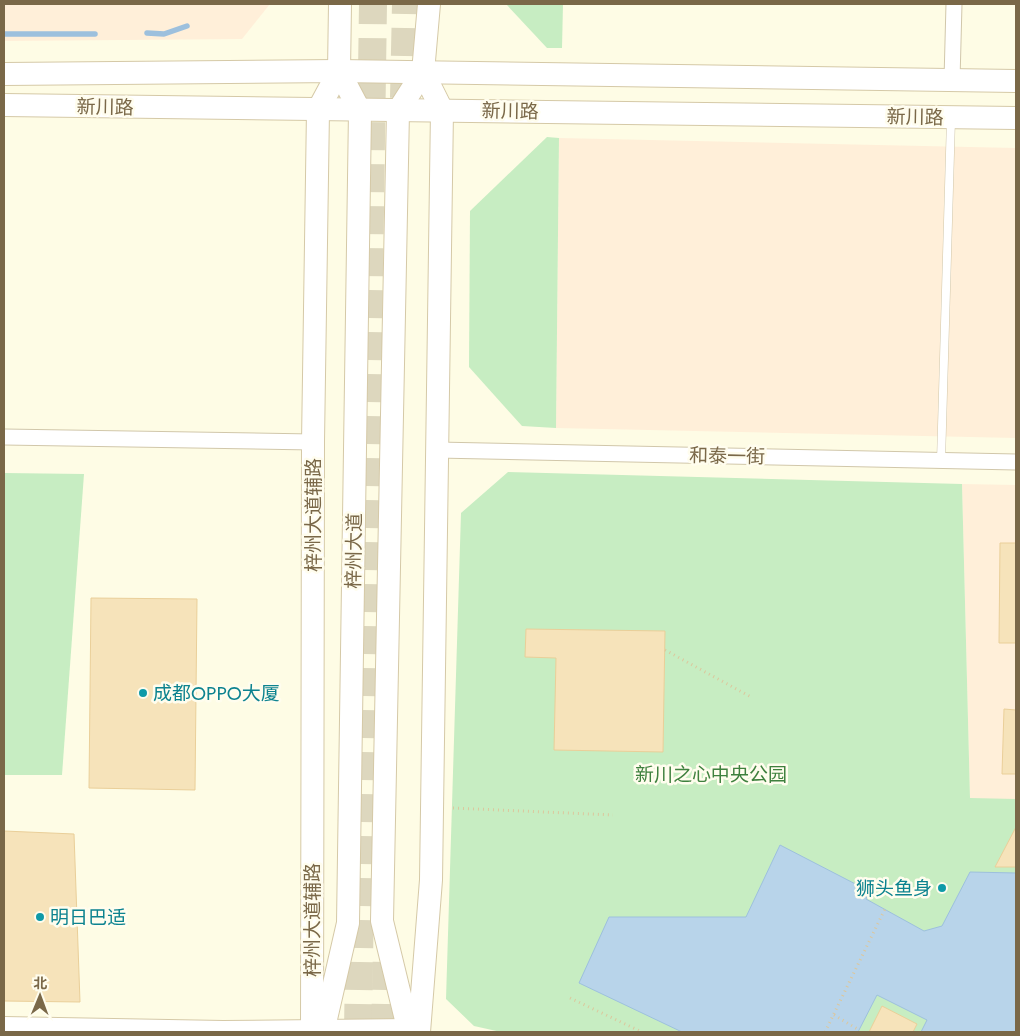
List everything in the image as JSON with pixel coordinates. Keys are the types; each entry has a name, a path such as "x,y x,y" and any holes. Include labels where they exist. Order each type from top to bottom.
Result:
{"street":[{"name":"梓州大道辅路","path":"317,1031 314,442 318,110 339,71 340,4"},
{"path":"413,1032 382,921 398,111 423,72 429,4"},
{"path":"952,80 954,4"},
{"name":"新川路","path":"4,74 339,71 1016,81"},
{"name":"梓州大道","path":"317,1031 348,923 360,111 339,71"},
{"path":"413,1032 431,880 442,110 423,72"},
{"name":"新川路","path":"4,105 1016,118"},
{"path":"4,437 314,442"},
{"name":"和泰一街","path":"437,450 1016,462"},
{"path":"4,1028 223,1032 413,1032"}],"lane":[{"path":"941,460 951,117"}],"path":[{"path":"665,650 751,697"},
{"path":"432,807 613,815"},
{"path":"825,1032 885,909"},
{"path":"570,998 642,1032"},
{"path":"834,1015 860,1030"}],"shaded area":[{"path":"4,4 270,4 242,39 4,41"},
{"path":"559,138 1016,148 1016,438 556,428"},
{"path":"962,484 1016,485 1016,799 970,799"}],"green space":[{"path":"506,4 563,4 562,48 547,48"},
{"path":"547,137 559,138 556,428 522,426 469,367 470,211"},
{"name":"新川之心中央公园","path":"508,472 962,484 970,798 1016,799 1016,1032 501,1032 474,1026 446,999 461,513"},
{"path":"4,473 84,474 62,775 4,775"}],"water":[{"path":"780,845 869,891 866,899 924,931 942,926 970,872 1016,873 1016,1032 921,1032 927,1020 877,995 858,1032 682,1032 579,983 609,917 746,917"}],"building":[{"path":"1000,543 1016,543 1016,643 999,643"},
{"name":"成都OPPO大厦","path":"91,598 197,599 195,790 89,788"},
{"path":"526,629 665,631 663,752 554,750 556,658 525,657"},
{"path":"1004,709 1016,710 1016,774 1002,774"},
{"path":"1016,827 1016,867 995,867"},
{"name":"明日巴适","path":"4,831 74,834 80,1002 4,1001"},
{"path":"882,1006 917,1024 913,1032 869,1032"}],"waterway":[{"path":"147,33 164,34 187,26"},
{"path":"4,34 95,34"}],"tunnel":[{"path":"358,1032 373,4"},
{"path":"404,98 406,4"},
{"path":"385,1032 387,949"}],"place":[{"name":"成都OPPO大厦","path":"143,693"},
{"name":"狮头鱼身","path":"942,888"},
{"name":"明日巴适","path":"40,917"}]}
